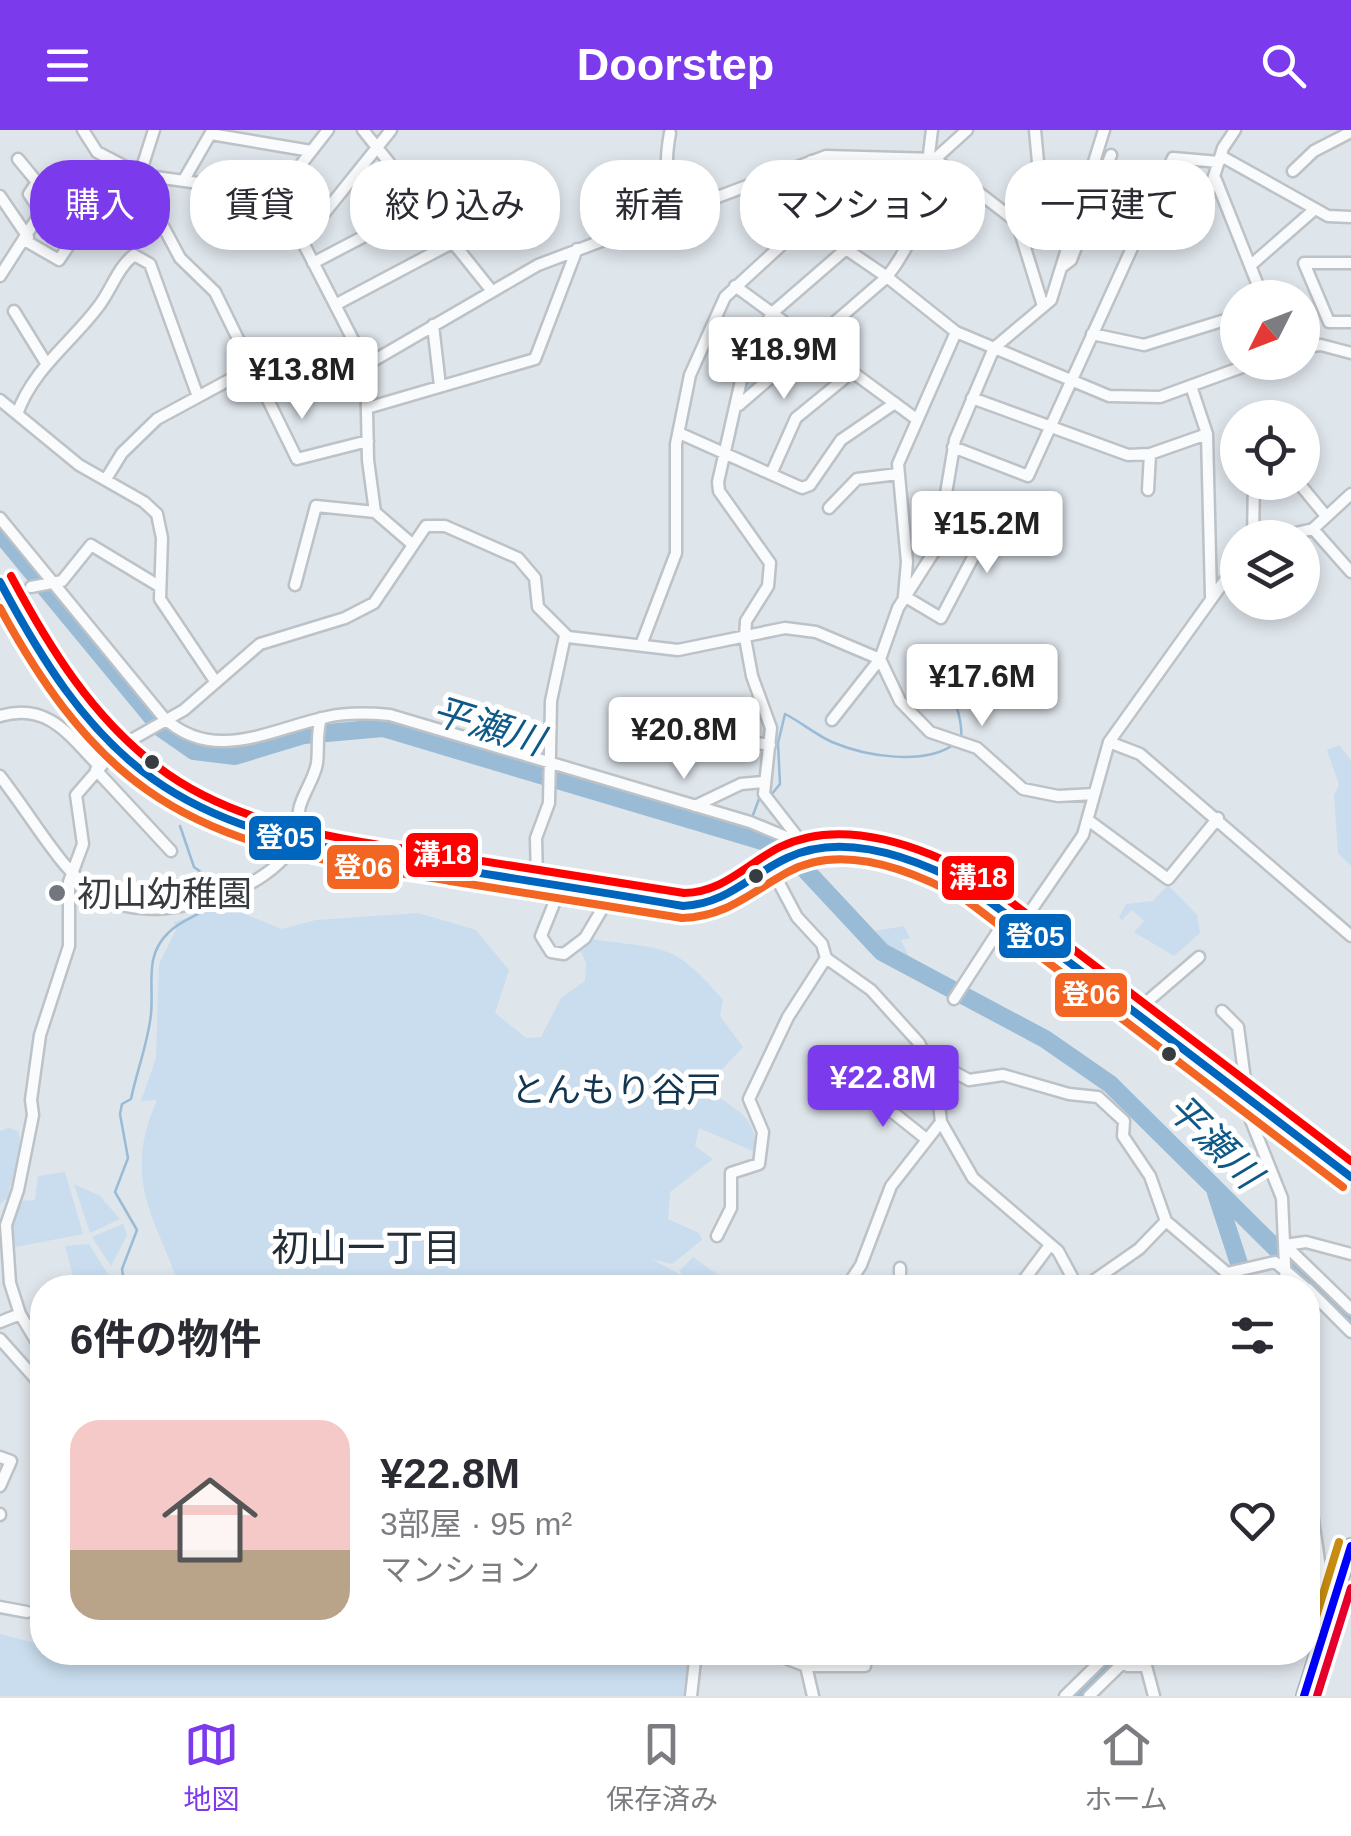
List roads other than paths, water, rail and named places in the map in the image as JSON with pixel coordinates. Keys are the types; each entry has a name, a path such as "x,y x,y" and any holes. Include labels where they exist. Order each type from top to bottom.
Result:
{"main road":[{"path":"1320,1641 1351,1546"},
{"path":"1304,1696 1313,1665"}],"street":[{"path":"83,130 98,152 111,160"},
{"path":"145,160 154,130"},
{"path":"305,160 328,130"},
{"path":"363,130 386,160"},
{"path":"330,206 390,130"},
{"path":"738,406 887,277 906,252 918,223 932,158 932,130"},
{"path":"932,158 967,130"},
{"path":"1035,130 1038,160"},
{"path":"832,720 880,659 904,596 936,547 953,447 994,348 1051,300 1104,130"},
{"path":"1235,130 1220,159 1216,180 1257,280"},
{"path":"185,178 212,132 311,152"},
{"path":"1293,170 1314,152 1351,132"},
{"path":"665,160 670,134"},
{"path":"815,160 837,154 932,158 1005,213"},
{"path":"1062,267 1071,260 1111,155"},
{"path":"953,447 1028,476 1172,158 1220,159 1328,216 1351,217"},
{"path":"0,276 41,212 28,194 37,182 18,159"},
{"path":"170,177 190,179"},
{"path":"0,196 30,241"},
{"path":"1251,265 1315,209"},
{"path":"170,239 180,258 215,292 298,459 368,442"},
{"path":"313,263 350,244"},
{"path":"106,479 143,430 197,394 254,367 366,365 491,290 580,249"},
{"path":"44,250 59,260 66,250"},
{"path":"306,250 366,365 375,512"},
{"path":"335,305 439,250"},
{"path":"458,250 491,290"},
{"path":"367,408 535,359 577,250"},
{"path":"641,645 676,553 675,459 694,364 724,297 776,250"},
{"path":"805,849 764,794 771,728 752,676 745,638 746,621 772,576 765,553 719,491 742,376 771,314 845,250"},
{"path":"847,250 956,332 1109,396 1132,400 1160,397 1220,375"},
{"path":"1025,250 1042,306"},
{"path":"17,414 24,393 46,364 99,307 127,260 139,255 150,264 197,394"},
{"path":"1351,263 1304,263 1330,322 1351,322"},
{"path":"735,286 915,418"},
{"path":"14,310 46,364"},
{"path":"1092,334 1144,345 1220,322"},
{"path":"433,325 440,386"},
{"path":"904,596 906,562 898,474 915,418 956,332"},
{"path":"1320,346 1351,353"},
{"path":"771,474 796,418 851,373"},
{"path":"1191,386 1207,434 1211,596"},
{"path":"972,398 1128,455 1150,454 1207,434"},
{"path":"0,400 79,465 157,514 162,538 159,586 166,609 179,621 215,681"},
{"path":"680,433 802,488 810,485 842,440 895,403"},
{"path":"1148,490 1150,454"},
{"path":"829,508 857,479 898,474"},
{"path":"1320,522 1351,494"},
{"path":"1313,500 1326,516"},
{"path":"904,596 944,616 990,530 988,517 946,502"},
{"path":"295,585 316,506 375,512 412,544"},
{"path":"0,518 164,718 200,740 221,743 354,713 390,715 695,806 805,849 874,852 922,864 973,889 1351,1178"},
{"path":"30,1331 10,1283 6,1226 34,1115 31,1100 40,1035 69,946 69,882 83,844 76,795 117,748 184,710 260,644 345,618 374,602 419,532 435,523 518,558 535,578 538,606 564,636 678,650 785,628 799,629 880,659 900,702 930,732 977,748 1023,788 1058,796 1094,794"},
{"path":"1320,538 1351,572"},
{"path":"33,587 62,581 91,545 159,586"},
{"path":"0,582 60,684 117,748 152,778 186,798 292,843 610,894 707,905 732,895 805,849"},
{"path":"1020,925 1083,835 1109,742 1220,585"},
{"path":"537,882 536,838 549,803 554,680 564,636"},
{"path":"0,716 22,710 37,713 61,728 172,851"},
{"path":"2,783 74,876 98,896 136,910 175,910 218,897 275,866 292,843 317,762 314,743 321,719"},
{"path":"693,733 770,745"},
{"path":"1109,742 1140,754 1351,936"},
{"path":"695,806 741,784 763,782"},
{"path":"1088,820 1168,879 1218,818"},
{"path":"771,868 797,917 822,944 826,958 870,990 907,1028 929,1059 936,1077 941,1122 973,1178 1069,1263 1075,1275"},
{"path":"561,886 541,936 551,952 564,954 585,938 610,894"},
{"path":"957,994 1008,916"},
{"path":"1134,1013 1200,957"},
{"path":"717,1236 731,1208 731,1173 759,1164 763,1132 749,1099 788,1017 826,958"},
{"path":"1222,1011 1238,1027 1250,1118 1282,1198 1285,1275"},
{"path":"929,1059 969,1080 1003,1075 1069,1094 1098,1097 1124,1121 1123,1136 1150,1176 1166,1221 1213,1264 1238,1272 1274,1262 1284,1264 1295,1275"},
{"path":"866,1091 925,1138"},
{"path":"855,1275 892,1186 941,1122"},
{"path":"1100,1275 1139,1248 1166,1221"},
{"path":"1285,1246 1306,1242 1351,1254"},
{"path":"1028,1275 1050,1245"},
{"path":"1285,1246 1315,1275"},
{"path":"900,1268 900,1275"},
{"path":"1320,1279 1351,1309"},
{"path":"1320,1301 1351,1332"},
{"path":"0,1322 20,1314"},
{"path":"0,1338 30,1372"},
{"path":"0,1456 11,1461 0,1486"},
{"path":"1320,1568 1326,1577 1338,1581"},
{"path":"0,1607 27,1612"},
{"path":"1320,1612 1328,1614"},
{"path":"691,1696 695,1665"},
{"path":"813,1696 806,1666 864,1665"},
{"path":"1065,1696 1095,1665"},
{"path":"1089,1696 1122,1665"},
{"path":"1139,1665 1146,1666 1154,1696"}],"waterway":[{"name":"平瀬川","path":"0,533 161,728 194,751 235,756 304,735 383,728 785,848 882,952 1045,1039 1110,1084 1303,1275"},
{"path":"936,645 956,705 961,736"},
{"path":"771,795 780,784 778,743 785,714 832,742 878,755 927,755 953,745"},
{"path":"753,815 759,799"},
{"path":"180,826 194,867 212,880 217,891"},
{"name":"平瀬川","path":"749,837 751,830"},
{"path":"123,1275 137,1230 115,1192 128,1158 120,1114 122,1104 131,1099 147,1035 153,961 168,933 219,899"},
{"path":"1216,1193 1243,1275"},
{"name":"平瀬川","path":"1320,1292 1351,1323"},
{"path":"1081,1696 1107,1672"}],"place":[{"name":"初山幼稚園","path":"57,893"}],"district":[{"name":"初山一丁目","path":"366,1248"}],"park label":[{"name":"とんもり谷戸","path":"616,1089"}]}
